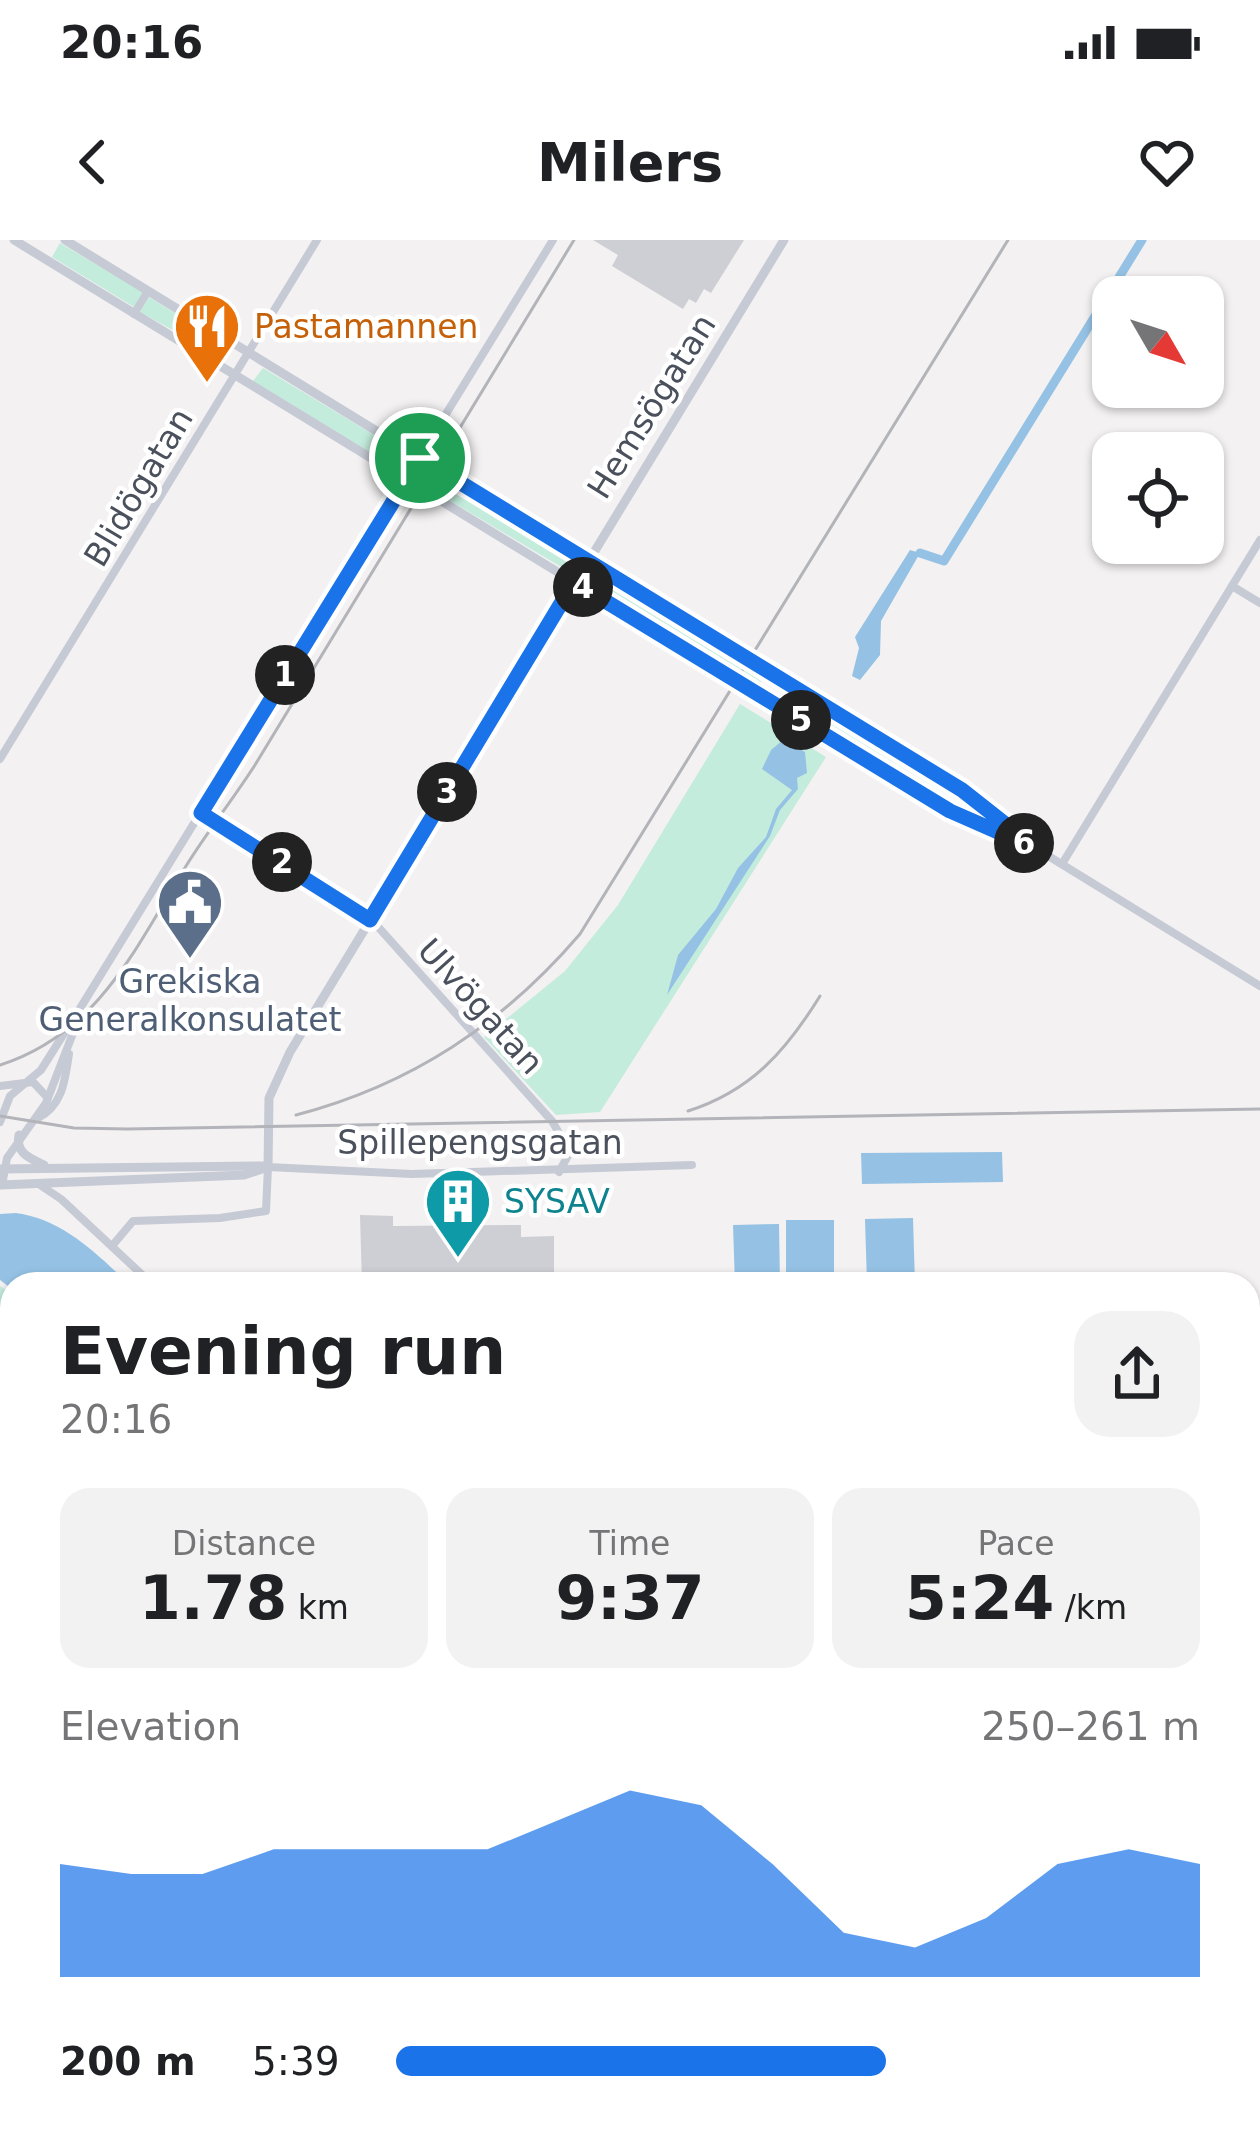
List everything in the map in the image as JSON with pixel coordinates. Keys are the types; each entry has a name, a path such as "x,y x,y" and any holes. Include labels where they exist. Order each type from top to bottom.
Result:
{"street":[{"path":"14,240 950,811 1037,849"},
{"path":"64,240 962,790 1037,849 1260,986"},
{"name":"Blidögatan","path":"0,759 317,240"},
{"path":"0,1122 2,1104 41,1070 553,240"},
{"name":"Hemsögatan","path":"268,1167 272,1087 784,240"},
{"path":"134,314 148,291"},
{"path":"1062,864 1260,540"},
{"path":"1232,586 1260,603"},
{"name":"Ulvögatan","path":"201,813 370,920 552,1121 570,1152 558,1173"},
{"path":"1,1185 1,1168 47,1099 84,1002"},
{"path":"31,1120 49,1112 61,1096 69,1048"},
{"path":"0,1086 38,1085 47,1099"},
{"path":"19,1135 19,1148 26,1156 49,1168"},
{"name":"Spillepengsgatan","path":"1,1168 245,1163 412,1174 692,1166"},
{"path":"112,1246 134,1221 266,1211 268,1167"},
{"name":"Spillepengsgatan","path":"1,1185 244,1174 268,1167"},
{"path":"39,1185 139,1272"}],"green space":[{"path":"60,243 143,292 134,307 52,257"},
{"path":"149,297 226,344 218,355 140,312"},
{"path":"263,368 414,459 405,474 253,381"},
{"path":"441,477 581,562 573,574 432,490"},
{"path":"608,577 766,675 758,687 601,590"},
{"path":"792,691 963,799 957,808 784,703"},
{"path":"740,704 826,757 600,1112 556,1115 484,1037 565,971 618,905"}],"water":[{"path":"910,550 920,553 881,621 880,655 860,680 852,676 859,648 855,637"},
{"path":"783,740 805,752 807,773 797,778 798,789 780,810 770,836 667,995 678,955 716,909 738,868 766,837 776,809 792,790 762,769 771,750"},
{"path":"1002,1152 1003,1182 862,1184 861,1153"},
{"path":"16,1213 48,1222 91,1249 116,1272 0,1272 0,1214"},
{"path":"913,1218 915,1272 867,1272 865,1219"},
{"path":"786,1220 834,1220 834,1272 786,1272"},
{"path":"779,1224 780,1272 735,1272 733,1225"}],"building":[{"path":"593,240 744,240 711,293 704,289 696,303 689,299 683,309 612,266 618,255"},
{"name":"SYSAV","path":"360,1215 393,1216 393,1226 521,1225 521,1237 554,1236 554,1272 362,1272"}],"waterway":[{"path":"920,553 944,561 1142,240"}],"railway":[{"path":"0,1065 63,1032 89,1010 131,956 255,765 574,240"},
{"path":"296,1115 378,1087 452,1047 519,996 580,934 1008,240"},
{"path":"688,1111 730,1092 765,1067 820,996"},
{"path":"0,1116 74,1128 127,1129 1260,1109"}],"place":[{"name":"Pastamannen","path":"207,385"},
{"name":"Grekiska Generalkonsulatet","path":"190,961"},
{"name":"SYSAV","path":"458,1260"}],"route":[{"path":"420,458 962,790 1037,849 950,811 574,582 370,920 201,813 420,458"}]}
